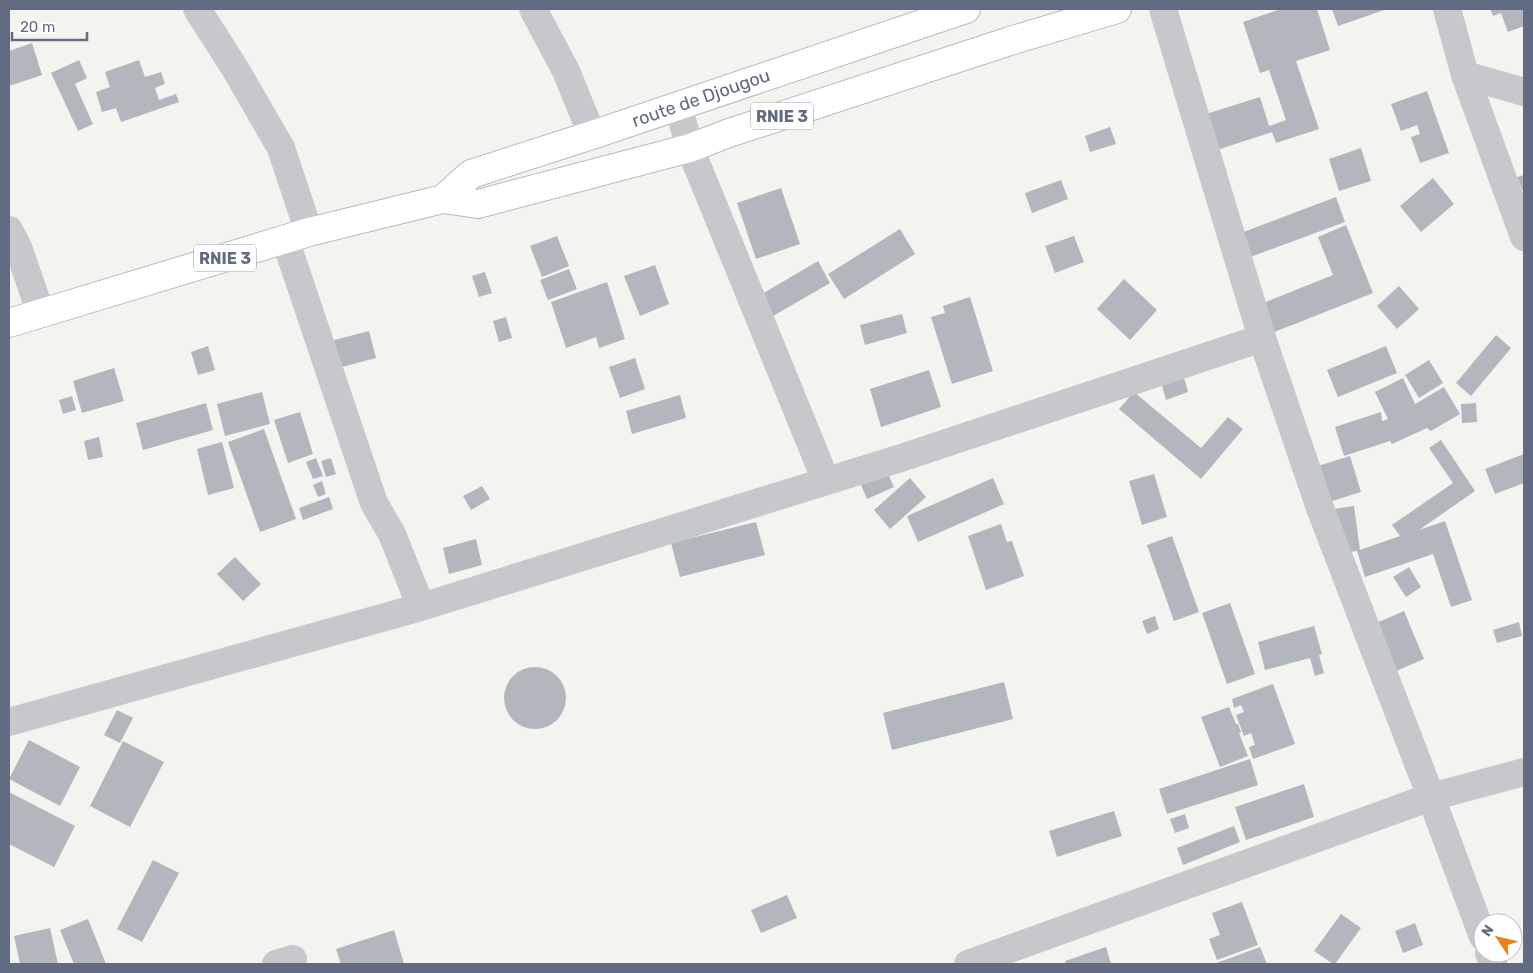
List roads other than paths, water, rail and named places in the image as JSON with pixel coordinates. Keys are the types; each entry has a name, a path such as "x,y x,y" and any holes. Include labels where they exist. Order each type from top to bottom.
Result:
{"highway":[{"name":"route de Djougou","path":"443,199 471,174 966,9"},
{"name":"RNIE 3","path":"9,323 297,236 443,199 478,204 690,148 1010,41 1117,9"}],"street":[{"path":"197,9 236,70 281,148 297,236 374,503 392,534 422,607"},
{"path":"533,9 566,71 592,135"},
{"path":"1163,9 1262,338 1320,508 1474,913"},
{"path":"1447,9 1465,75 1524,237"},
{"path":"1465,75 1524,92"},
{"path":"678,106 690,148 826,481"},
{"path":"9,230 18,247 41,314"},
{"path":"9,722 422,607 826,481 1262,338"},
{"path":"968,964 1431,798 1524,772"}]}
